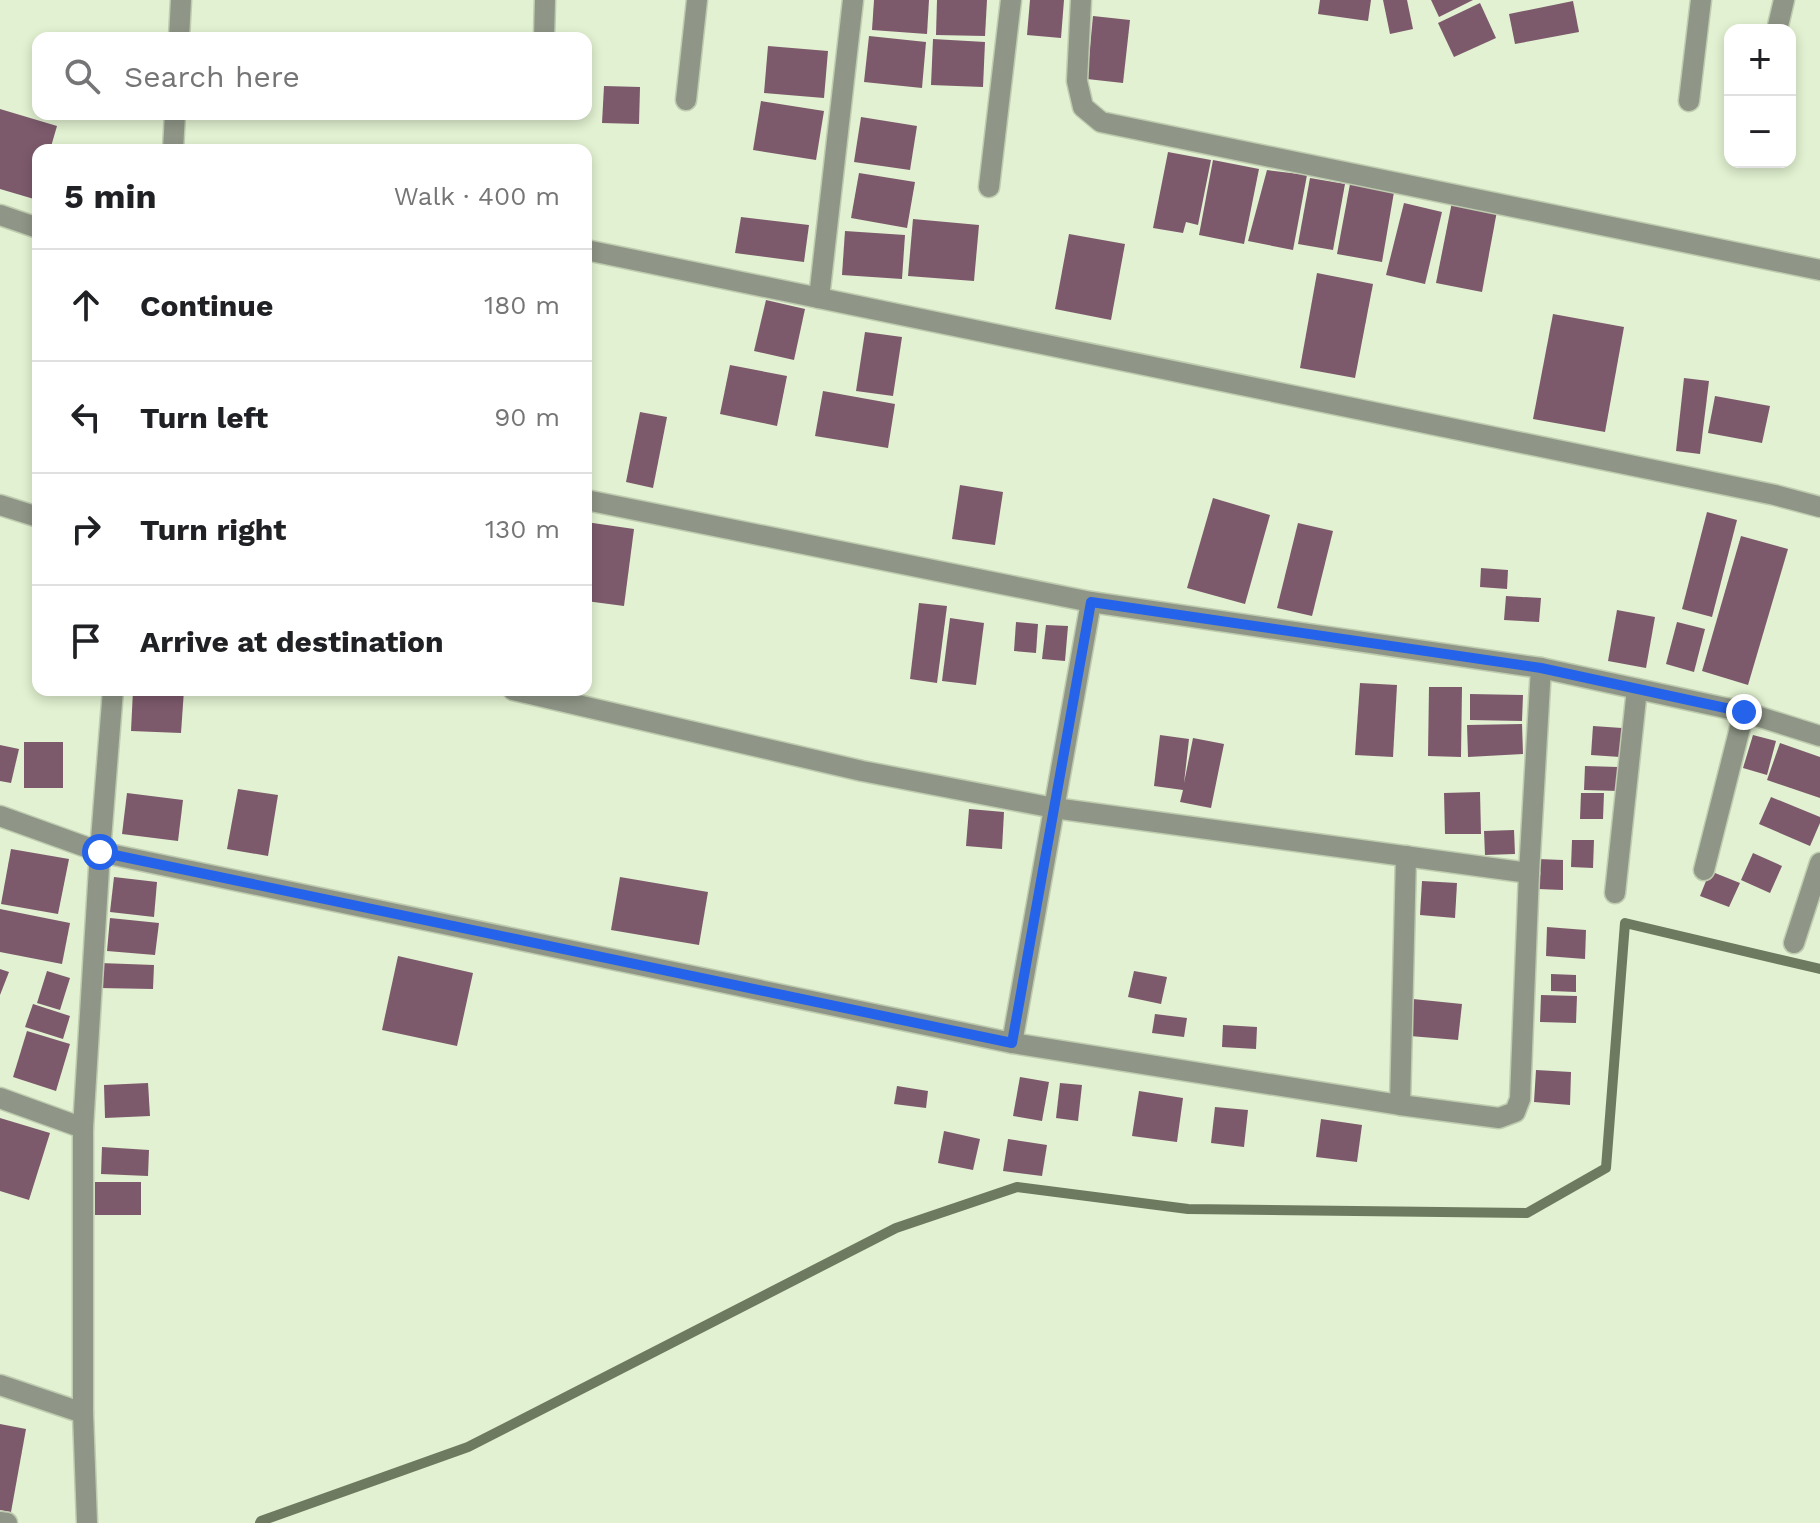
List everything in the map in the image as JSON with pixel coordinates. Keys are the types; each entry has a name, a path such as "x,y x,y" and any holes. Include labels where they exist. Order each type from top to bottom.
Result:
{"street":[{"path":"179,32 181,0"},
{"path":"544,32 545,0"},
{"path":"686,100 697,0"},
{"path":"819,298 853,0"},
{"path":"989,187 1011,0"},
{"path":"1081,0 1077,81 1083,107 1101,122 1820,270"},
{"path":"1689,101 1701,0"},
{"path":"1778,24 1784,0"},
{"path":"173,144 175,120"},
{"path":"0,215 32,226"},
{"path":"592,251 1728,485 1820,507"},
{"path":"592,501 1091,602 1541,668 1744,712 1820,736"},
{"path":"0,505 32,515"},
{"path":"1012,1043 1091,602"},
{"path":"0,816 100,852 1012,1043 1499,1118 1515,1112 1520,1099 1541,668"},
{"path":"1615,893 1637,689"},
{"path":"87,1523 83,1413 83,1128 113,696"},
{"path":"539,696 862,771 1054,808 1529,873"},
{"path":"1704,870 1744,712"},
{"path":"1400,1105 1406,856"},
{"path":"1794,943 1820,863"},
{"path":"0,1098 83,1128"},
{"path":"0,1385 83,1413"},
{"path":"0,1522 7,1523"}],"building":[{"path":"874,0 929,0 927,34 872,30"},
{"path":"937,0 987,0 985,36 936,35"},
{"path":"1030,0 1064,0 1061,38 1027,35"},
{"path":"1320,0 1371,0 1368,21 1318,14"},
{"path":"1383,0 1407,0 1413,29 1390,34"},
{"path":"1431,0 1473,0 1439,17"},
{"path":"1573,1 1579,32 1515,44 1509,14"},
{"path":"1480,3 1496,38 1454,57 1438,23"},
{"path":"1093,16 1130,20 1123,83 1087,79"},
{"path":"869,36 926,42 922,88 864,82"},
{"path":"933,39 985,42 983,87 931,85"},
{"path":"768,46 828,51 824,98 764,93"},
{"path":"604,86 640,87 639,124 602,123"},
{"path":"761,101 824,111 816,160 753,150"},
{"path":"0,109 57,126 52,144 32,144 32,198 0,189"},
{"path":"861,117 917,126 910,170 854,162"},
{"path":"1168,152 1211,160 1198,225 1186,222 1183,233 1153,228"},
{"path":"1213,160 1259,169 1244,244 1199,235"},
{"path":"1267,170 1307,175 1293,250 1248,241"},
{"path":"859,173 915,182 907,228 851,218"},
{"path":"1310,178 1345,184 1333,250 1298,244"},
{"path":"1350,184 1394,192 1382,262 1337,254"},
{"path":"1452,202 1497,211 1482,292 1436,283"},
{"path":"1404,203 1442,212 1425,284 1386,275"},
{"path":"741,217 809,225 804,262 735,253"},
{"path":"913,219 979,225 974,281 908,276"},
{"path":"845,231 905,235 902,279 842,275"},
{"path":"1069,234 1125,244 1111,320 1055,309"},
{"path":"1317,273 1373,284 1355,378 1300,368"},
{"path":"766,300 805,309 794,360 754,351"},
{"path":"1553,314 1624,327 1605,432 1533,419"},
{"path":"865,332 902,337 893,396 856,391"},
{"path":"730,365 787,376 777,426 720,414"},
{"path":"1684,378 1709,381 1700,454 1676,451"},
{"path":"823,391 895,404 888,448 815,436"},
{"path":"1715,396 1770,406 1762,443 1708,433"},
{"path":"640,412 667,417 653,488 626,482"},
{"path":"960,485 1003,492 995,545 952,539"},
{"path":"1213,498 1270,515 1245,604 1187,588"},
{"path":"1707,512 1737,520 1712,617 1682,609"},
{"path":"592,523 634,529 624,606 592,602"},
{"path":"1298,523 1333,531 1312,616 1277,608"},
{"path":"1741,536 1788,549 1748,685 1702,671"},
{"path":"1481,568 1508,570 1507,589 1480,587"},
{"path":"1506,596 1541,598 1539,622 1504,620"},
{"path":"919,603 947,606 937,683 910,679"},
{"path":"1617,610 1655,617 1646,668 1608,661"},
{"path":"950,618 984,623 976,685 942,681"},
{"path":"1016,622 1038,624 1036,653 1014,651"},
{"path":"1677,622 1705,629 1694,672 1666,664"},
{"path":"1046,625 1068,626 1065,661 1042,659"},
{"path":"1360,683 1397,685 1393,757 1355,755"},
{"path":"1429,687 1462,687 1461,757 1428,756"},
{"path":"1470,694 1523,695 1522,721 1470,720"},
{"path":"133,696 184,696 181,733 131,731"},
{"path":"1522,724 1523,754 1468,757 1467,725"},
{"path":"1593,726 1622,728 1620,757 1591,755"},
{"path":"1160,735 1189,739 1184,783 1193,738 1224,744 1211,808 1180,802 1183,790 1154,786"},
{"path":"1753,735 1776,741 1767,775 1743,768"},
{"path":"24,742 63,742 63,788 24,788"},
{"path":"1780,743 1820,757 1820,798 1767,780"},
{"path":"0,745 19,749 11,783 0,781"},
{"path":"1585,766 1618,767 1618,791 1584,790"},
{"path":"238,789 278,795 268,856 227,849"},
{"path":"1480,792 1481,834 1445,834 1444,793"},
{"path":"127,793 183,800 178,841 122,834"},
{"path":"1581,793 1604,793 1603,819 1580,819"},
{"path":"1771,797 1820,817 1810,846 1759,824"},
{"path":"969,809 1004,812 1002,849 966,846"},
{"path":"1514,830 1515,854 1485,855 1484,831"},
{"path":"1572,840 1594,840 1593,868 1571,867"},
{"path":"11,849 69,859 58,914 1,904"},
{"path":"1753,853 1782,866 1770,893 1741,880"},
{"path":"1538,859 1563,860 1563,890 1538,889"},
{"path":"1710,871 1740,883 1729,907 1700,896"},
{"path":"114,877 157,882 154,917 110,912"},
{"path":"620,877 708,892 699,945 611,930"},
{"path":"1422,881 1457,883 1455,918 1420,915"},
{"path":"0,909 70,923 62,964 0,952"},
{"path":"110,918 159,923 155,955 107,951"},
{"path":"1547,927 1586,930 1585,959 1546,956"},
{"path":"398,956 473,973 457,1046 382,1030"},
{"path":"100,963 154,965 153,989 99,988"},
{"path":"0,969 9,972 0,995"},
{"path":"47,971 70,978 60,1010 37,1003"},
{"path":"1134,971 1167,977 1161,1004 1128,997"},
{"path":"1551,974 1576,975 1576,992 1551,991"},
{"path":"1541,995 1577,996 1576,1023 1540,1022"},
{"path":"1413,999 1462,1004 1458,1040 1410,1036"},
{"path":"33,1004 70,1016 63,1039 25,1027"},
{"path":"1155,1014 1187,1018 1184,1037 1152,1033"},
{"path":"1223,1025 1257,1027 1256,1049 1222,1047"},
{"path":"27,1031 70,1044 56,1091 13,1077"},
{"path":"1536,1070 1571,1072 1570,1105 1534,1102"},
{"path":"1020,1077 1049,1082 1042,1121 1013,1116"},
{"path":"148,1083 150,1116 105,1118 104,1085"},
{"path":"1060,1083 1082,1085 1078,1121 1056,1118"},
{"path":"897,1086 928,1091 926,1108 894,1104"},
{"path":"1139,1091 1183,1098 1177,1142 1132,1136"},
{"path":"1215,1107 1248,1110 1244,1147 1211,1143"},
{"path":"0,1118 50,1133 29,1200 0,1191"},
{"path":"1321,1119 1362,1125 1357,1162 1316,1157"},
{"path":"944,1131 980,1139 973,1170 938,1163"},
{"path":"1008,1139 1047,1145 1042,1176 1003,1171"},
{"path":"102,1147 149,1150 148,1176 101,1174"},
{"path":"95,1182 141,1182 141,1215 95,1215"},
{"path":"0,1424 26,1429 11,1512 0,1510"}],"waterway":[{"path":"260,1523 468,1447 896,1228 1017,1187 1188,1209 1527,1213 1606,1168 1625,923 1820,969"}],"route":[{"path":"100,852 1012,1043 1091,602 1541,668 1744,712"}]}
